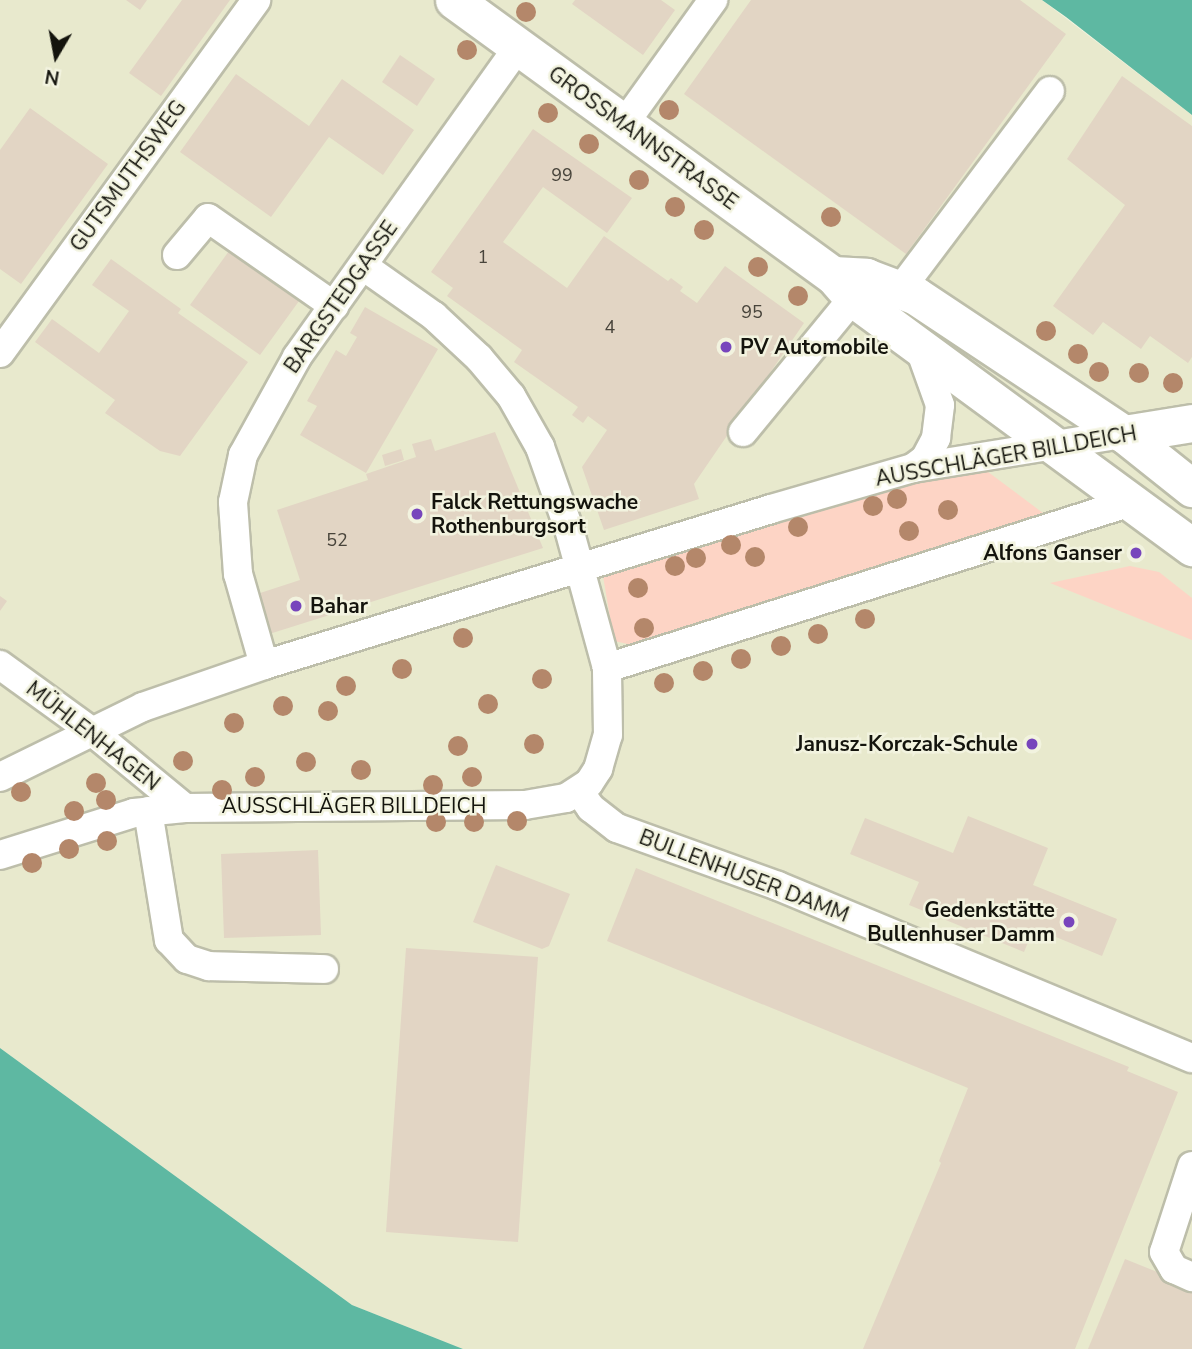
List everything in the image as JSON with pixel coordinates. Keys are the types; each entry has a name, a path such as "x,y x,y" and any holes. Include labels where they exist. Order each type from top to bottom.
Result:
{"main road":[{"name":"GROSSMANNSTRASSE","path":"454,0 843,286 920,349 1057,446 1192,547"},
{"path":"843,286 866,277 916,296 1125,434 1190,484"},
{"name":"AUSSCHLÄGER BILLDEICH","path":"1125,434 1192,423"},
{"path":"1131,502 1190,484"}],"street":[{"name":"GUTSMUTHSWEG","path":"0,353 256,0"},
{"path":"624,124 713,0"},
{"name":"BARGSTEDGASSE","path":"264,665 238,574 233,502 243,455 290,369 518,47"},
{"path":"900,290 1050,91"},
{"path":"177,256 208,218 334,306"},
{"path":"363,266 458,337 511,396 548,465 581,568 607,668 608,735 598,769 579,792"},
{"path":"743,432 843,286"},
{"path":"913,468 925,459 936,438 940,405 920,349"},
{"name":"AUSSCHLÄGER BILLDEICH","path":"0,777 143,707 264,665 581,568 913,468 1125,434"},
{"path":"607,668 1131,502"},
{"name":"MÜHLENHAGEN","path":"0,665 94,733 186,808"},
{"name":"AUSSCHLÄGER BILLDEICH","path":"0,855 148,811 186,808 524,805 552,802 579,792"},
{"name":"BULLENHUSER DAMM","path":"579,792 591,808 617,828 778,886 1192,1058"},
{"path":"148,811 169,940 187,959 209,966 324,969"},
{"path":"1192,1166 1164,1252 1174,1269 1192,1277"}],"shaded area":[{"path":"0,0 1042,0 1192,115 1192,1349 463,1349 352,1305 0,1048"},
{"path":"980,466 1043,513 1026,524 934,549 870,573 637,646 614,641 603,576 619,565 904,478"},
{"path":"1130,566 1159,572 1192,598 1192,640 1050,583"}],"water":[{"path":"1042,0 1192,0 1192,115 1066,17"},
{"path":"0,1048 352,1305 463,1349 0,1349"}],"building":[{"path":"126,0 147,0 140,10"},
{"path":"182,0 230,0 161,96 129,73"},
{"path":"575,0 661,0 675,10 643,55 572,4"},
{"path":"751,0 1020,0 1066,34 906,254 684,94"},
{"path":"400,55 435,79 417,106 382,82"},
{"path":"236,74 309,126 342,79 414,130 383,175 329,137 271,217 180,152"},
{"path":"1122,76 1192,126 1192,357 1188,363 1150,336 1141,349 1103,322 1093,335 1053,306 1125,205 1067,159"},
{"path":"30,108 108,164 21,284 0,269 0,150"},
{"path":"533,129 632,198 607,233 543,187 503,242 567,288 604,236 668,281 671,278 683,287 680,291 697,303 725,266 804,323 694,484 699,499 604,530 582,467 607,430 588,416 583,423 572,415 578,407 514,362 522,350 447,296 453,288 431,272"},
{"path":"229,251 299,301 260,355 190,305"},
{"path":"111,259 181,309 178,313 248,362 180,456 160,451 105,413 115,400 35,342 52,319 99,353 129,311 92,285"},
{"path":"365,307 438,349 366,473 300,435 317,406 307,401 336,350 346,356 357,337 350,333"},
{"path":"495,432 543,548 266,635 254,595 300,580 277,510 368,480 366,474 416,457 412,444 431,439 435,451"},
{"path":"401,449 404,460 385,466 382,455"},
{"path":"0,596 7,601 0,611"},
{"path":"968,816 1048,848 1033,885 1117,919 1102,956 1034,928 1024,952 909,905 919,882 850,854 865,818 953,853"},
{"path":"318,850 321,935 224,938 221,854"},
{"path":"496,865 570,894 549,946 542,949 473,922"},
{"path":"636,868 1129,1067 1127,1071 1178,1092 1075,1349 863,1349 941,1163 939,1161 968,1088 607,941"},
{"path":"406,948 538,957 518,1242 386,1232"},
{"path":"1125,1259 1192,1286 1192,1349 1088,1349"}],"place":[{"name":"PV Automobile","path":"726,347"},
{"name":"Falck Rettungswache Rothenburgsort","path":"417,514"},
{"name":"Alfons Ganser","path":"1136,553"},
{"name":"Bahar","path":"296,606"},
{"name":"Janusz-Korczak-Schule","path":"1032,744"},
{"name":"Gedenkstätte Bullenhuser Damm","path":"1069,922"}]}
